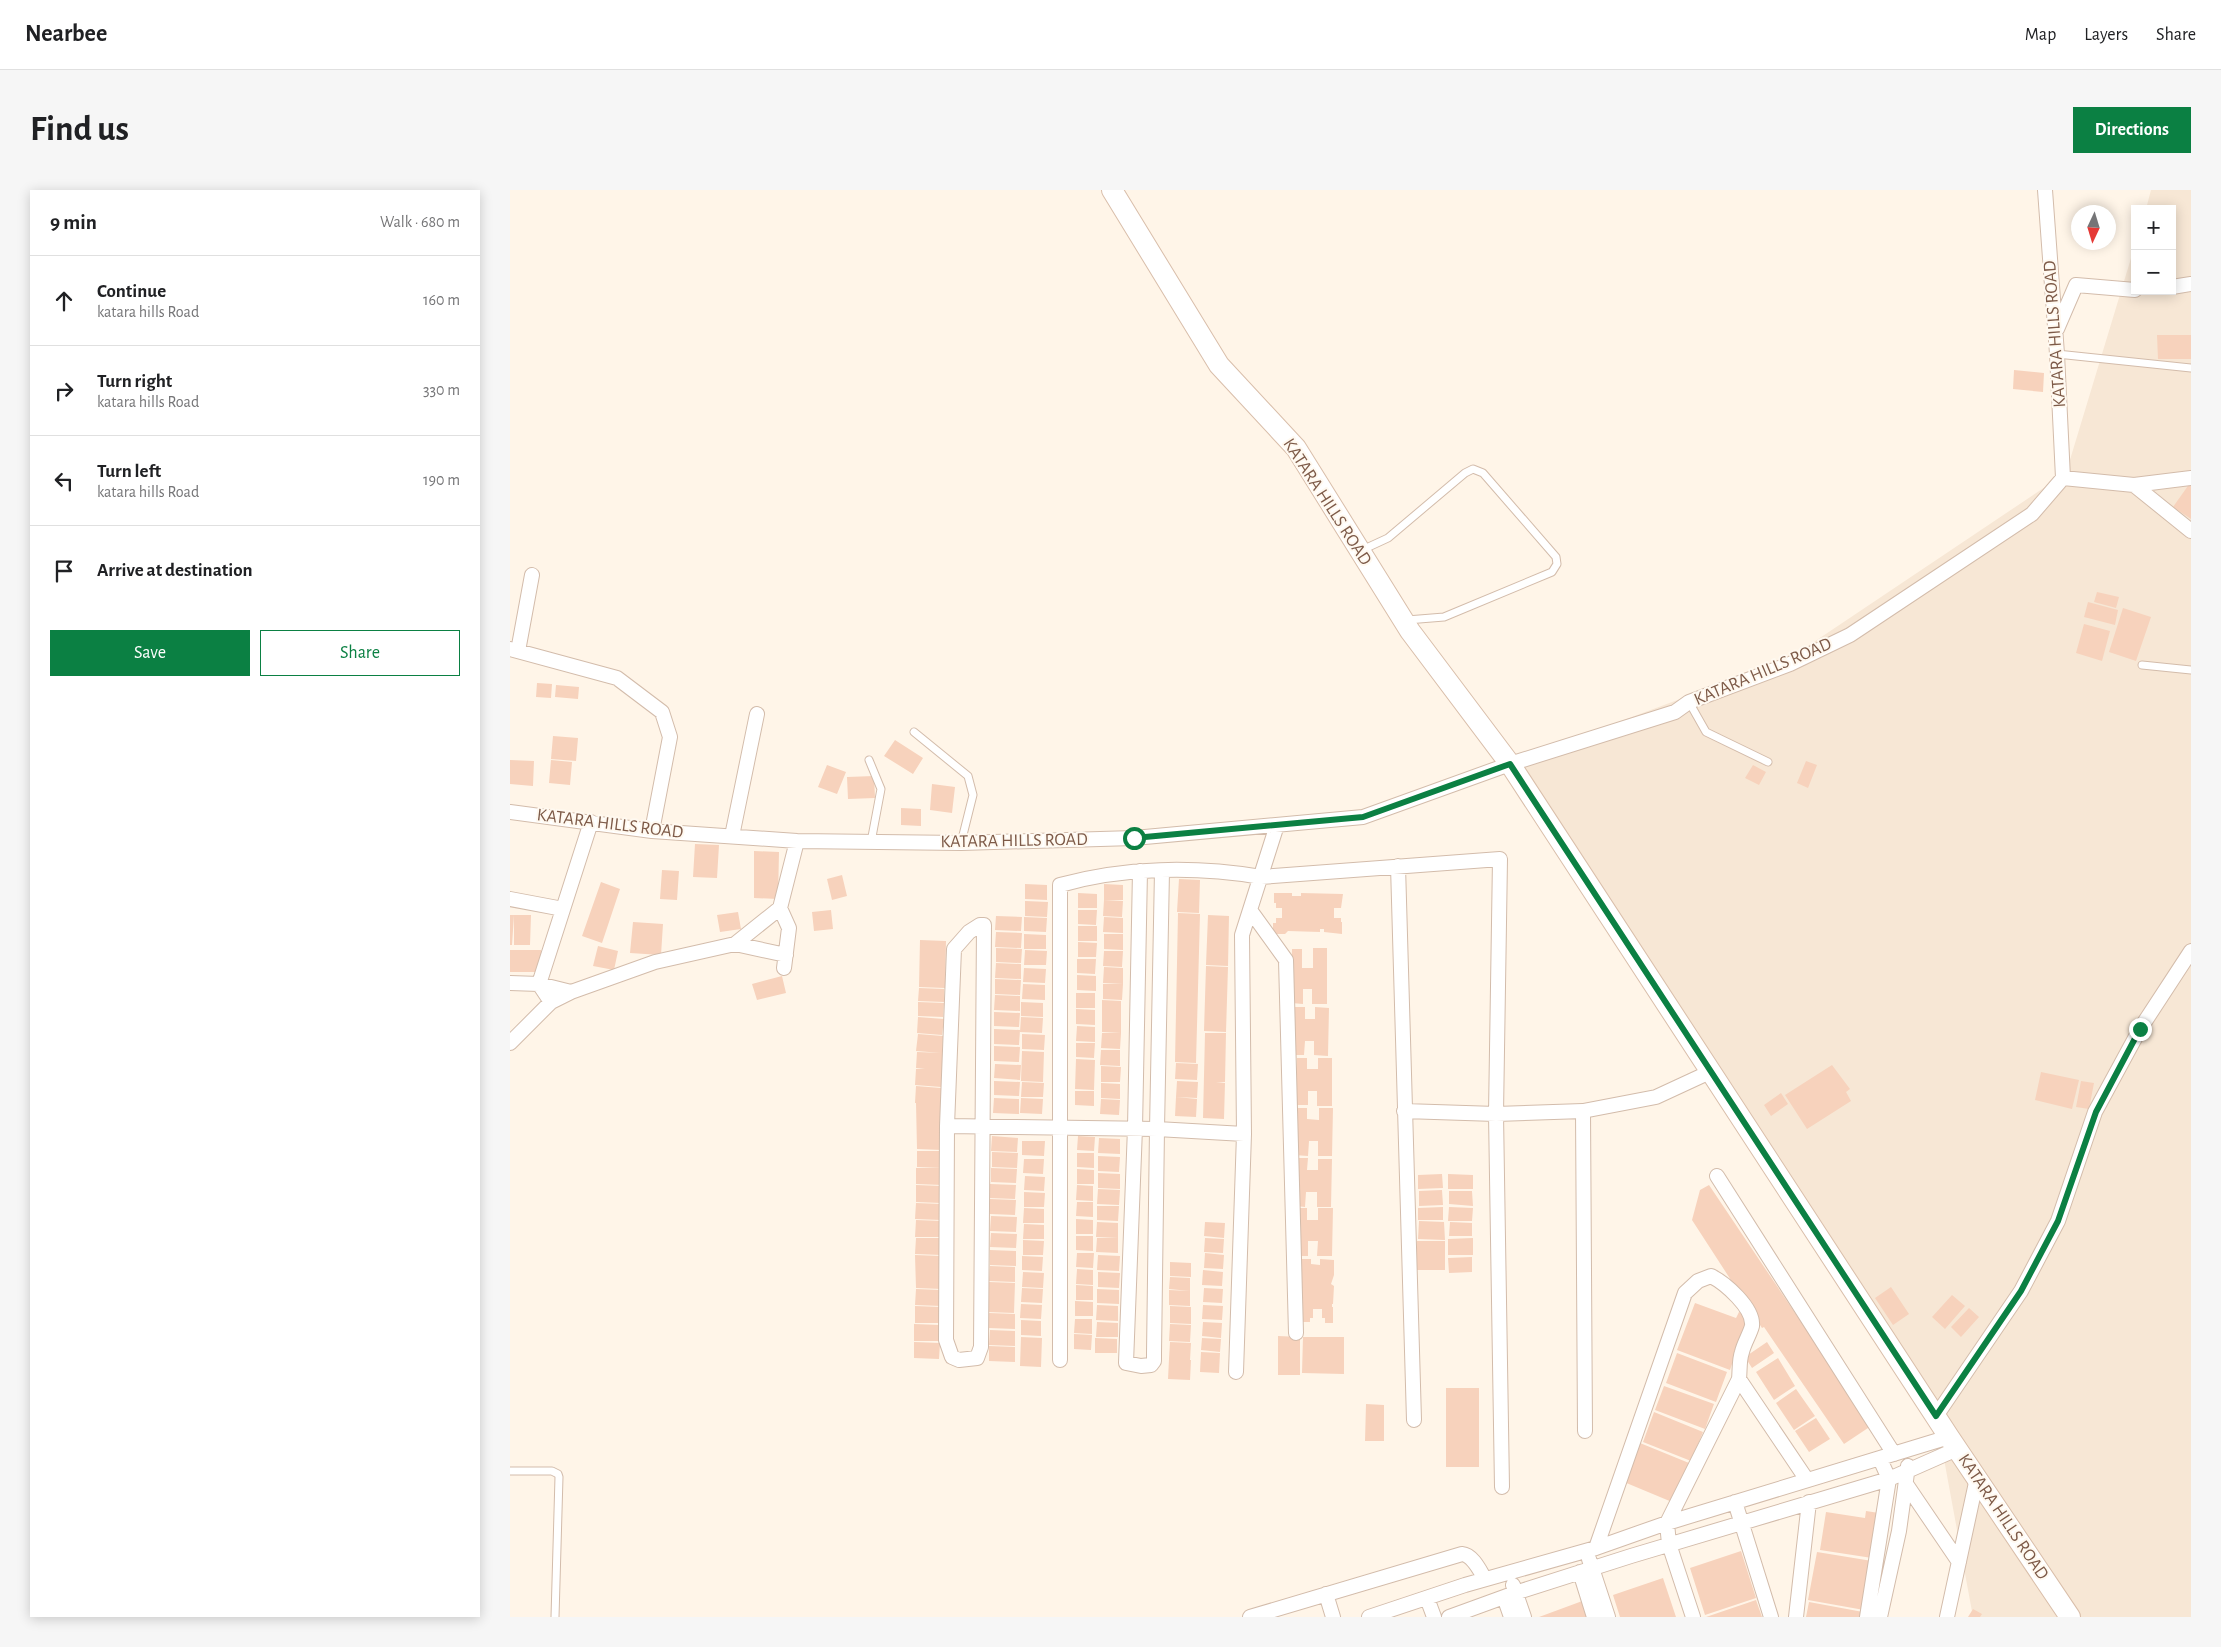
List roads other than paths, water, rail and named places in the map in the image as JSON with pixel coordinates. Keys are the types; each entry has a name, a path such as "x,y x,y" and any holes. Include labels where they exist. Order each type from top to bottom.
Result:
{"main road":[{"name":"KATARA HILLS ROAD","path":"1112,190 1219,365 1296,448 1404,620 1510,764 1953,1443 2070,1617"}],"street":[{"name":"KATARA HILLS ROAD","path":"510,812 652,831 796,841 961,843 1134,838 1363,817 1510,764 1675,712 1689,702 1790,664 1850,635 2032,514 2063,478 2056,332 2045,190"},
{"path":"2056,332 2076,284 2131,290"},
{"path":"2176,286 2191,284"},
{"path":"2063,478 2134,485 2191,478"},
{"path":"2134,485 2191,532"},
{"path":"532,575 514,650 617,678 662,712 670,737 652,831"},
{"path":"732,836 757,714"},
{"path":"539,984 590,822"},
{"path":"1236,1372 1244,1134 1242,935 1277,825"},
{"path":"735,944 785,962 789,928 780,908 796,841"},
{"path":"1060,1360 1060,885 1085,878 1140,872 1225,871 1262,877 1500,859 1496,1114 1502,1487"},
{"path":"1398,866 1414,1420"},
{"path":"1140,872 1135,1128 1126,1363 1141,1366 1151,1365 1154,1361 1156,1129 1162,871"},
{"path":"510,899 563,909"},
{"path":"510,1043 551,1002 571,992 656,962 735,944 780,908"},
{"path":"1250,910 1286,960 1296,1333"},
{"path":"980,926 984,926 983,1126 981,1347 977,1358 959,1360 952,1357 946,1340 947,1126 954,949 970,932 980,926"},
{"path":"1936,1416 2021,1291 2058,1221 2096,1112 2140,1029 2191,951"},
{"path":"510,983 539,984 571,992"},
{"path":"539,984 551,1002"},
{"path":"1404,1111 1496,1114 1583,1111 1656,1097 1710,1072"},
{"path":"1583,1111 1585,1431"},
{"path":"947,1126 1135,1128 1244,1134"},
{"path":"1717,1176 1894,1454"},
{"path":"1594,1617 1586,1570 1592,1550 1684,1293 1698,1281 1711,1276 1720,1281 1741,1300 1750,1314 1752,1325 1741,1354 1739,1379 1667,1523 1669,1544 1693,1617"},
{"path":"1739,1379 1807,1480"},
{"path":"1369,1617 1509,1573 1592,1550 1667,1523 1894,1454 1953,1443"},
{"path":"1449,1617 1510,1595 1669,1544 1742,1524 1889,1479 1907,1478 1953,1443"},
{"path":"1880,1617 1899,1531 1907,1478 1908,1450"},
{"path":"1867,1617 1889,1479 1880,1459"},
{"path":"1907,1478 1959,1562"},
{"path":"1947,1617 1977,1478"},
{"path":"1735,1502 1772,1617"},
{"path":"1796,1617 1809,1502"},
{"path":"1250,1617 1462,1554 1467,1554 1472,1559 1486,1580"},
{"path":"1586,1570 1608,1617"},
{"path":"1509,1573 1511,1617"},
{"path":"1326,1594 1333,1617"},
{"path":"1510,1595 1524,1617"},
{"path":"1427,1598 1434,1617"}],"lane":[{"path":"2057,354 2191,368"},
{"path":"1360,551 1388,538 1465,473 1473,469 1482,473 1556,557 1557,564 1552,572 1444,617 1404,620"},
{"path":"2142,665 2191,670"},
{"path":"1689,702 1706,732 1768,762"},
{"path":"914,732 968,776 973,795 961,843"},
{"path":"869,760 881,789 871,842"},
{"path":"510,1471 552,1471 558,1474 559,1477 554,1617"}]}
